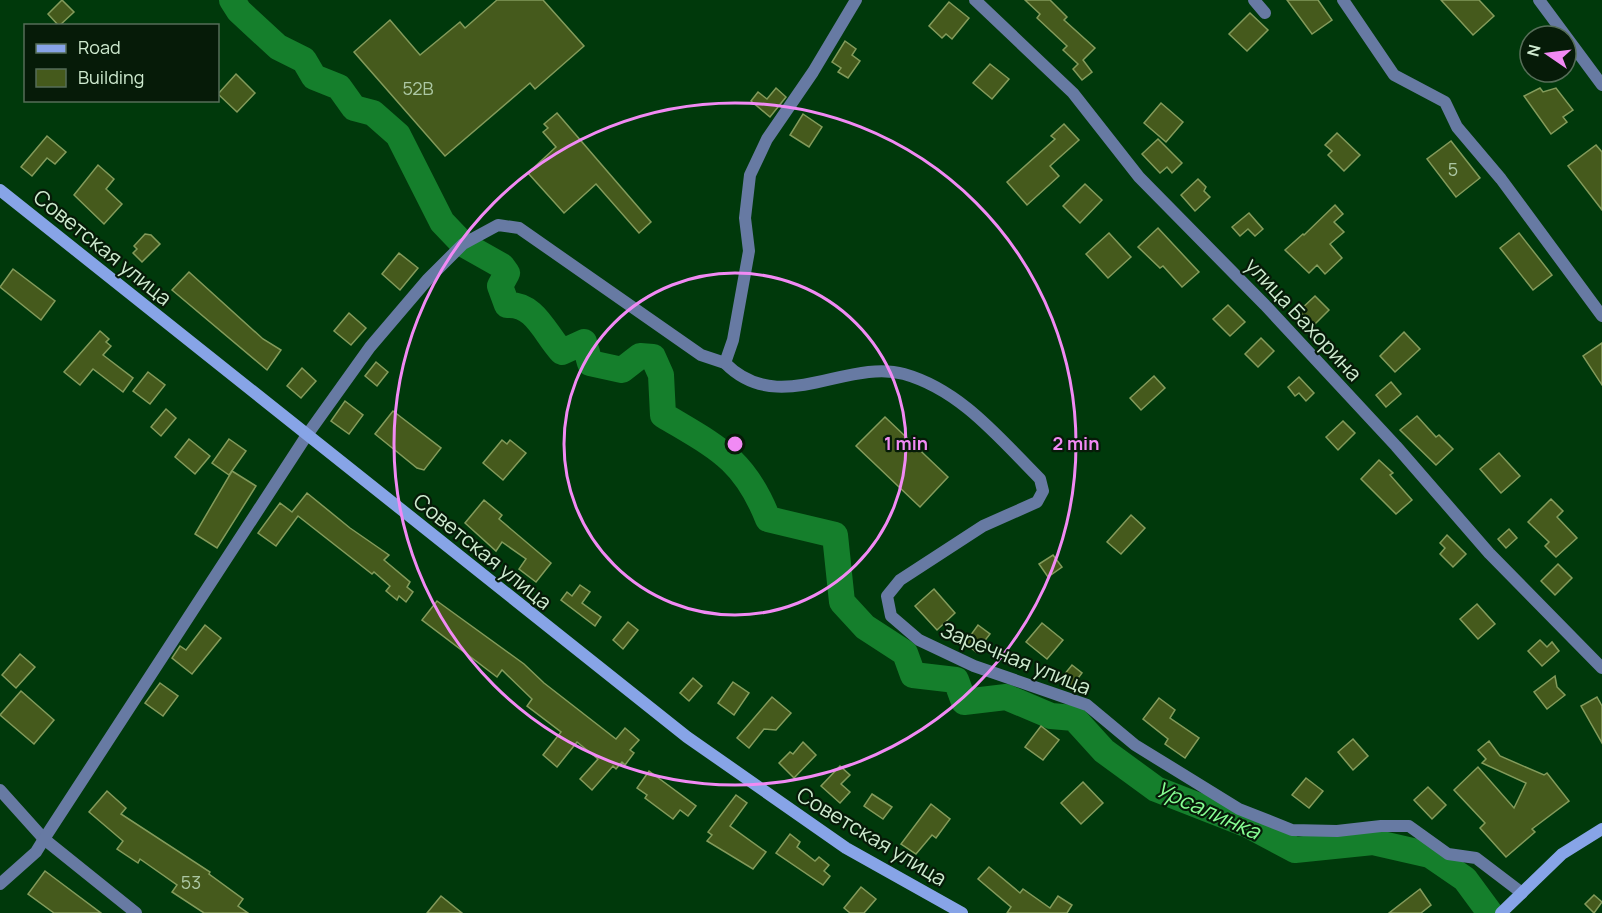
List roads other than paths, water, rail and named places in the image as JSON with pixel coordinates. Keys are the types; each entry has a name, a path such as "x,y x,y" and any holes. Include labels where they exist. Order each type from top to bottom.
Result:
{"street":[{"path":"0,884 36,852 307,435 370,347 428,279 463,244 498,225 519,228 701,355 725,363 732,340 749,251 745,218 750,175 767,140 813,72 855,0"},
{"name":"улица Бахорина","path":"975,0 1073,93 1139,177 1265,305 1396,446 1489,553 1602,668"},
{"path":"1254,0 1265,13"},
{"path":"1342,0 1394,75 1445,102 1456,127 1501,179 1602,316"},
{"path":"1539,0 1602,85"},
{"name":"Советская улица","path":"0,190 697,744 846,848 962,913"},
{"name":"Заречная улица","path":"725,363 733,372 754,384 791,387 871,373 902,373 944,392 977,415 1040,479 1043,491 1037,502 983,526 900,580 887,596 891,616 920,640 974,666 1087,705 1135,745 1239,809 1292,830 1337,831 1381,826 1409,826 1448,854 1476,858 1522,893"},
{"path":"0,790 44,839 136,913"},
{"path":"1501,913 1562,854 1602,829"}],"waterway":[{"name":"Урсалинка","path":"232,0 239,11 278,47 304,60 314,77 339,87 354,108 373,113 398,135 442,222 463,244 502,266 507,273 500,286 507,305 517,306 532,314 562,352 584,342 590,363 622,370 640,356 653,357 661,375 663,415 726,456 749,482 768,519 835,535 842,602 865,627 905,653 913,675 956,680 964,702 1006,697 1051,716 1074,718 1104,751 1156,789 1248,825 1295,850 1373,842 1430,855 1465,879 1490,913"}]}
